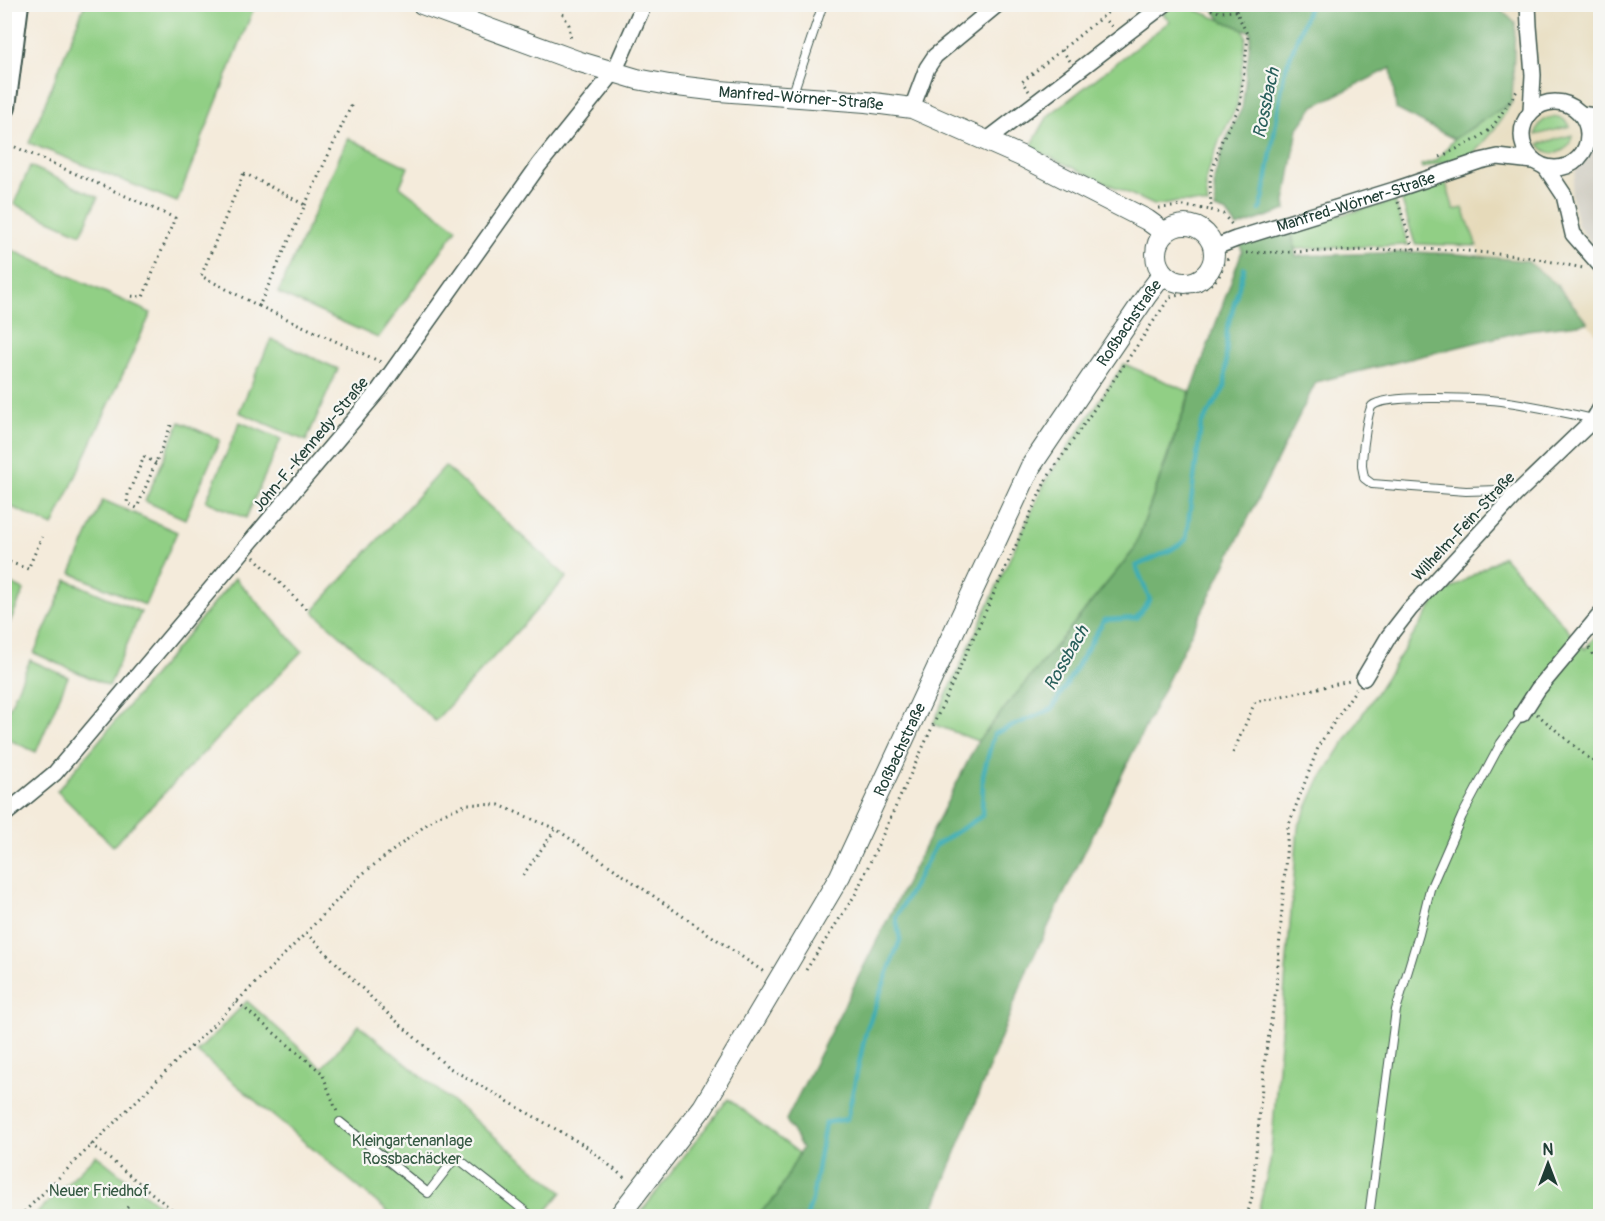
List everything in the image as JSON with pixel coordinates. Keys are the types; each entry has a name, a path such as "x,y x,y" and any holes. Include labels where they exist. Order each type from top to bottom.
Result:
{"main road":[{"path":"4,107 9,38 16,4"}],"street":[{"name":"Manfred-Wörner-Straße","path":"422,4 568,58 637,79 669,85 792,98 866,102 912,108 1021,156 1147,220 1165,233"},
{"name":"John-F.-Kennedy-Straße","path":"4,815 55,773 379,390 539,165 614,72 644,4"},
{"path":"912,108 927,68 935,56 981,12 998,4"},
{"path":"986,141 1165,4"},
{"name":"Manfred-Wörner-Straße","path":"1498,157 1521,137 1522,128 1531,111 1533,73 1528,4"},
{"path":"1533,73 1557,102"},
{"path":"1531,111 1547,102 1566,104 1581,114 1588,131 1585,150 1573,164 1564,195"},
{"path":"1581,114 1600,117"},
{"path":"1588,141 1600,129"},
{"path":"1521,137 1527,154 1540,164 1564,195 1574,234 1595,266"},
{"name":"Manfred-Wörner-Straße","path":"1214,248 1237,246 1480,161 1498,157 1564,167 1573,164"},
{"path":"1184,225 1203,231 1214,248 1212,267 1199,280 1180,283 1171,280 1158,267 1156,249 1165,233 1174,227 1184,225"},
{"name":"Roßbachstraße","path":"619,1216 704,1107 840,876 1031,466 1163,274"},
{"name":"Wilhelm-Fein-Straße","path":"1364,678 1389,636 1410,609 1516,494 1597,414"},
{"path":"1524,710 1600,615"}],"lane":[{"path":"792,98 823,4"},
{"path":"1516,494 1500,490 1466,491 1372,484 1365,478 1362,465 1368,415 1372,406 1381,401 1438,398 1507,402 1597,414"},
{"path":"1369,1216 1396,1010 1430,889 1462,816 1501,743 1524,710"},
{"path":"340,1122 428,1193 456,1157 531,1216"}],"path":[{"path":"556,4 569,25 571,42 568,58"},
{"path":"1022,82 1118,4"},
{"path":"1194,4 1219,12 1236,11 1245,4"},
{"path":"1211,210 1210,178 1222,140 1240,106 1248,36 1236,11"},
{"path":"1440,158 1491,129 1515,94 1533,73"},
{"path":"259,306 352,105"},
{"path":"4,142 175,218 143,297 129,296"},
{"path":"305,205 244,173 201,276 259,306 395,368"},
{"path":"1394,190 1413,249"},
{"path":"800,978 855,895 1046,480 1170,297 1199,291 1218,278 1225,261 1237,246 1233,225 1223,214 1211,210 1184,206 1167,207 1158,209 1147,220"},
{"path":"1237,246 1456,250 1528,257 1580,269 1595,266"},
{"path":"156,463 144,458 128,494 127,503 136,508 156,463 172,423"},
{"path":"4,560 28,569 42,537"},
{"path":"245,549 308,611"},
{"path":"1585,641 1600,667"},
{"path":"1233,753 1255,702 1364,678"},
{"path":"1247,1216 1252,1197 1264,1065 1276,990 1288,827 1319,745 1364,678"},
{"path":"1524,710 1548,722 1600,771"},
{"path":"20,1216 306,933 361,875 439,815 468,804 499,805 556,829 778,981"},
{"path":"523,875 556,829"},
{"path":"306,933 386,1011 448,1066 587,1147 639,1190"},
{"path":"237,1002 322,1073 340,1122"},
{"path":"92,1144 180,1216"},
{"path":"118,1216 130,1205"}],"shaded area":[{"path":"1496,5 1600,5 1600,133 1591,139 1577,165 1571,193 1600,254 1600,339 1556,284 1527,261 1480,256 1463,208 1454,211 1445,180 1477,170 1473,154 1497,126 1512,102 1514,23"},
{"path":"1600,133 1600,254 1578,226 1571,193 1577,165 1591,139"}],"green space":[{"path":"85,4 255,5 177,202 29,143"},
{"path":"1174,5 1190,5 1196,10 1243,29 1246,36 1237,106 1220,139 1206,178 1208,205 1182,202 1154,205 1030,148 1048,116 1170,21 1163,14"},
{"path":"1210,5 1496,5 1515,23 1512,102 1454,139 1396,109 1391,68 1314,106 1298,128 1285,202 1286,210 1237,227 1227,213 1215,209 1214,179 1225,141 1242,108 1251,32 1221,20"},
{"path":"1512,102 1497,126 1473,154 1422,168 1421,165 1437,160 1454,139"},
{"path":"1553,117 1563,119 1570,126 1536,135 1541,123"},
{"path":"1572,135 1567,146 1558,152 1548,152 1539,144"},
{"path":"348,138 408,167 400,186 457,229 378,338 278,293"},
{"path":"30,166 98,197 81,234 14,204"},
{"path":"1445,180 1454,210 1463,208 1477,246 1415,244 1400,195"},
{"path":"1395,201 1408,245 1295,249 1291,228"},
{"path":"1291,228 1296,256 1414,252 1527,261 1556,284 1588,323 1527,330 1316,382 1028,968 931,1216 756,1216 776,1197 802,1148 786,1120 978,741 1134,550 1242,251 1240,244"},
{"path":"5,247 151,313 53,526 5,504"},
{"path":"271,339 338,369 306,441 239,412"},
{"path":"1124,364 1190,392 1134,550 978,741 933,724 1046,480"},
{"path":"180,422 220,440 185,519 145,501"},
{"path":"240,422 281,439 246,518 206,501"},
{"path":"445,466 567,577 435,721 313,611"},
{"path":"103,500 177,532 145,605 71,573"},
{"path":"1503,556 1585,649 1600,630 1600,1216 1257,1216 1270,1163 1298,828 1318,783 1438,597"},
{"path":"235,578 302,651 113,846 57,791"},
{"path":"67,580 141,612 109,686 34,653"},
{"path":"5,581 24,590 5,633"},
{"path":"30,660 68,677 36,752 5,738 5,718"},
{"name":"Kleingartenanlage Rossbachäcker","path":"247,1001 322,1068 359,1025 562,1192 542,1216 393,1216 197,1052"},
{"path":"728,1099 799,1153 776,1197 756,1216 638,1216"},
{"name":"Neuer Friedhof","path":"96,1155 173,1216 34,1216"}],"waterway":[{"name":"Rossbach","path":"1260,210 1284,73 1310,4"},
{"name":"Rossbach","path":"807,1216 812,1200 825,1123 847,1119 866,1031 900,940 896,917 936,845 982,816 983,775 994,734 1052,709 1104,620 1136,618 1150,600 1136,566 1171,550 1186,540 1201,425 1225,387 1227,330 1244,268"}]}
